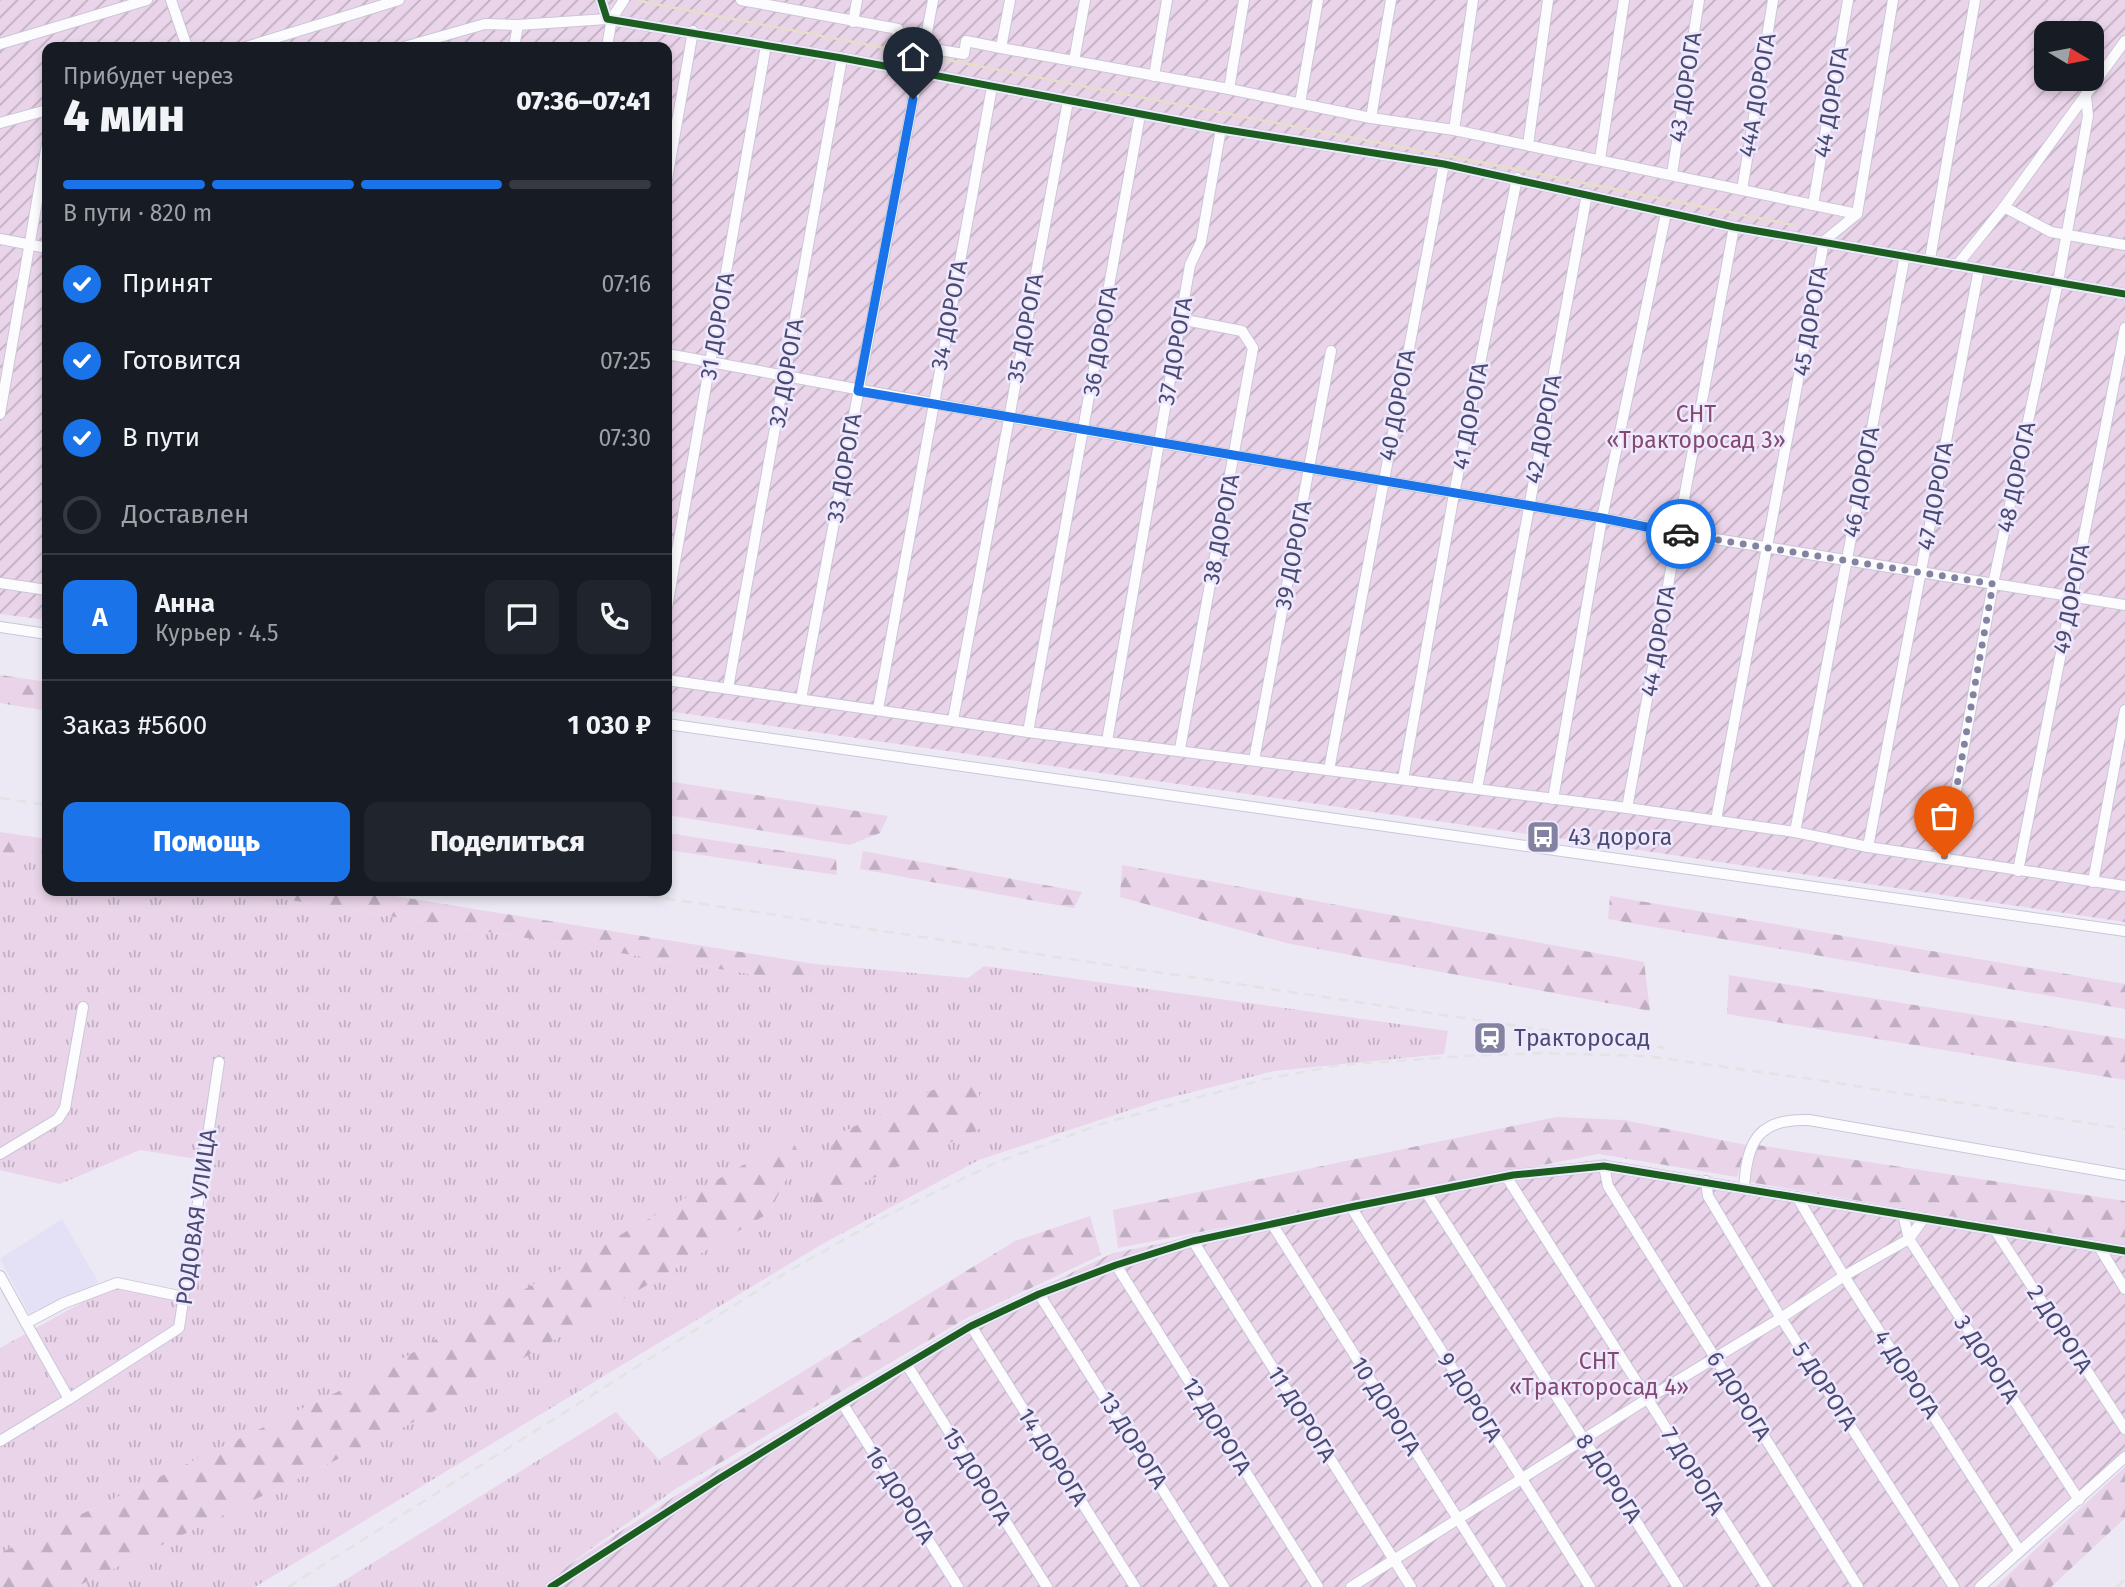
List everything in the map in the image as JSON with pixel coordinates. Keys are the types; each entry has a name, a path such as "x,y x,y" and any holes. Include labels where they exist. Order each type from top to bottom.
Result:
{"street":[{"path":"0,44 146,0"},
{"path":"171,0 185,42"},
{"path":"262,42 399,0"},
{"path":"601,0 609,18 607,42"},
{"path":"609,18 624,0"},
{"path":"741,0 780,3 853,22 898,29 896,43 964,54 966,41 1371,118 1454,130 1857,214 1893,0"},
{"path":"853,22 857,0"},
{"path":"924,48 933,0"},
{"path":"1001,48 1010,0"},
{"path":"1074,61 1086,0"},
{"path":"1154,76 1167,0"},
{"path":"1229,89 1244,0"},
{"path":"1300,103 1318,0"},
{"path":"1371,118 1391,0"},
{"path":"1454,130 1473,0"},
{"path":"1528,145 1548,0"},
{"path":"1600,159 1624,0"},
{"name":"43 ДОРОГА","path":"1672,174 1699,0"},
{"name":"44А ДОРОГА","path":"1742,190 1773,0"},
{"name":"44 ДОРОГА","path":"1813,205 1848,0"},
{"path":"1930,260 1975,0"},
{"path":"441,42 485,24 518,25 609,18 842,58 1140,115 1444,164 1734,227 2125,294"},
{"path":"515,42 518,25"},
{"path":"672,151 693,31"},
{"path":"1958,264 2004,207 2125,41"},
{"name":"31 ДОРОГА","path":"672,579 766,45"},
{"name":"32 ДОРОГА","path":"728,688 842,58"},
{"name":"33 ДОРОГА","path":"801,699 918,73"},
{"name":"34 ДОРОГА","path":"878,709 992,87"},
{"name":"48 ДОРОГА","path":"1944,858 1993,584 2067,235 2088,116 2086,96"},
{"name":"35 ДОРОГА","path":"953,720 1068,101"},
{"path":"0,122 42,111"},
{"name":"36 ДОРОГА","path":"1028,732 1140,115"},
{"name":"37 ДОРОГА","path":"1107,741 1190,264 1201,242 1222,129"},
{"name":"40 ДОРОГА","path":"1329,770 1444,164"},
{"path":"0,414 42,173"},
{"name":"41 ДОРОГА","path":"1403,779 1454,494 1517,178"},
{"name":"42 ДОРОГА","path":"1477,789 1587,194"},
{"path":"2004,207 2051,232 2125,245"},
{"path":"1553,799 1602,518 1666,213"},
{"name":"45 ДОРОГА","path":"1716,821 1824,241 1857,214"},
{"name":"44 ДОРОГА","path":"1627,808 1734,227"},
{"path":"0,239 42,247"},
{"name":"46 ДОРОГА","path":"1795,832 1905,255"},
{"name":"47 ДОРОГА","path":"1868,847 1979,269"},
{"name":"38 ДОРОГА","path":"1180,319 1241,331 1253,348 1180,749"},
{"name":"49 ДОРОГА","path":"2018,871 2125,328"},
{"name":"39 ДОРОГА","path":"1254,760 1331,351"},
{"path":"672,355 858,391 1678,533 2125,605"},
{"path":"0,583 42,589"},
{"path":"0,627 42,633"},
{"path":"672,681 1028,732 1180,749 1627,808 1795,832 1868,847 2125,886"},
{"path":"2093,882 2125,710"},
{"path":"672,725 2125,931"},
{"path":"0,1154 58,1119 65,1108 82,1007"},
{"name":"РОДОВАЯ УЛИЦА","path":"0,1440 179,1328 219,1062"},
{"path":"1744,1188 1746,1159 1756,1139 1777,1121 1793,1119 2125,1175"},
{"path":"551,1587 717,1480 971,1326 1039,1294 1116,1265 1193,1241 1351,1207 1506,1177 1576,1167 1604,1166 2125,1251"},
{"name":"6 ДОРОГА","path":"1604,1166 1608,1186 1858,1587"},
{"name":"7 ДОРОГА","path":"1506,1177 1767,1587"},
{"name":"5 ДОРОГА","path":"1706,1181 1708,1196 1781,1318 1954,1587"},
{"name":"8 ДОРОГА","path":"1426,1192 1678,1587"},
{"name":"4 ДОРОГА","path":"1797,1197 1844,1276 2019,1550"},
{"name":"9 ДОРОГА","path":"1351,1207 1590,1587"},
{"name":"3 ДОРОГА","path":"1903,1214 1909,1239 2078,1500"},
{"path":"1351,1587 1844,1276 1909,1239 1924,1218"},
{"name":"10 ДОРОГА","path":"1272,1224 1501,1587"},
{"name":"2 ДОРОГА","path":"1995,1230 2125,1429"},
{"name":"11 ДОРОГА","path":"1193,1241 1411,1587"},
{"path":"2099,1247 2125,1289"},
{"name":"12 ДОРОГА","path":"1116,1265 1318,1587"},
{"path":"0,1276 69,1399"},
{"path":"26,1323 64,1303 117,1283 184,1297"},
{"name":"13 ДОРОГА","path":"1039,1294 1224,1587"},
{"name":"14 ДОРОГА","path":"971,1326 1135,1587"},
{"name":"15 ДОРОГА","path":"907,1366 1047,1587"},
{"name":"16 ДОРОГА","path":"842,1403 958,1587"},
{"path":"1980,1587 2125,1457"}],"shaded area":[{"path":"62,1219 98,1282 34,1322 0,1259"}],"green space":[{"name":"СНТ «Тракторосад 3»","path":"0,0 2125,0 2125,922 672,712 672,42 42,42 42,619 0,614"},
{"path":"0,675 42,681 42,710 0,703"},
{"path":"672,782 888,816 880,833 849,845 672,816"},
{"path":"0,832 42,838 42,860 0,853"},
{"path":"672,834 836,859 837,875 672,851"},
{"path":"863,851 1082,892 1074,908 860,869"},
{"path":"0,853 42,860 42,896 264,896 813,984 815,964 968,978 984,966 1448,1031 1444,1054 1274,1071 1157,1101 979,1160 824,1243 255,1587 76,1587 424,1417 769,1213 799,1154 377,1373 0,1553 0,1348 117,1283 186,1298 215,1162 140,1150 60,1184 0,1170"},
{"path":"1122,865 1644,962 1650,1011 1286,943 1120,897"},
{"path":"264,896 395,896 815,964 813,984"},
{"path":"1610,896 2125,984 2125,1009 1608,919"},
{"path":"1729,975 2125,1039 2125,1080 1727,1014"},
{"path":"974,1071 986,1126 811,1207 836,1135"},
{"path":"1556,1117 1624,1120 1746,1145 1737,1177 1599,1154 1118,1248 1113,1210"},
{"path":"791,1138 799,1154 769,1213 424,1417 76,1587 0,1587 0,1553 377,1373"},
{"path":"1757,1145 2125,1201 2125,1246 1749,1182"},
{"name":"СНТ «Тракторосад 4»","path":"1602,1159 2125,1249 2125,1461 1988,1587 535,1587 697,1482 966,1323 1113,1253 1514,1172"},
{"path":"1090,1216 1101,1255 965,1319 677,1488 659,1460 1015,1241"},
{"path":"616,1412 659,1460 677,1488 537,1587 334,1587"},
{"path":"2125,1467 2125,1518 2051,1587 1995,1587"}],"waterway":[{"path":"639,1 1475,161 1793,225"}],"railway":[{"path":"0,798 42,804"},
{"path":"648,896 1665,1048"},
{"path":"288,1587 787,1272 886,1216 995,1163 1104,1123 1266,1079 1340,1065 1464,1056 1544,1053 1646,1056 1811,1079 2125,1129"},
{"path":"2117,1587 2125,1579"}],"cycle path":[{"path":"601,0 607,19 842,58 1221,129 1444,164 1734,227 2125,294"},
{"path":"551,1587 717,1480 971,1326 1039,1294 1116,1265 1193,1241 1351,1207 1513,1175 1604,1166 2125,1251"}],"way so far":[{"path":"1681,534 1993,584 1944,858"}],"place":[{"name":"43 дорога","path":"1543,837"},
{"name":"Тракторосад","path":"1490,1038"}],"route":[{"path":"913,99 858,391 1602,518 1681,534"}]}
